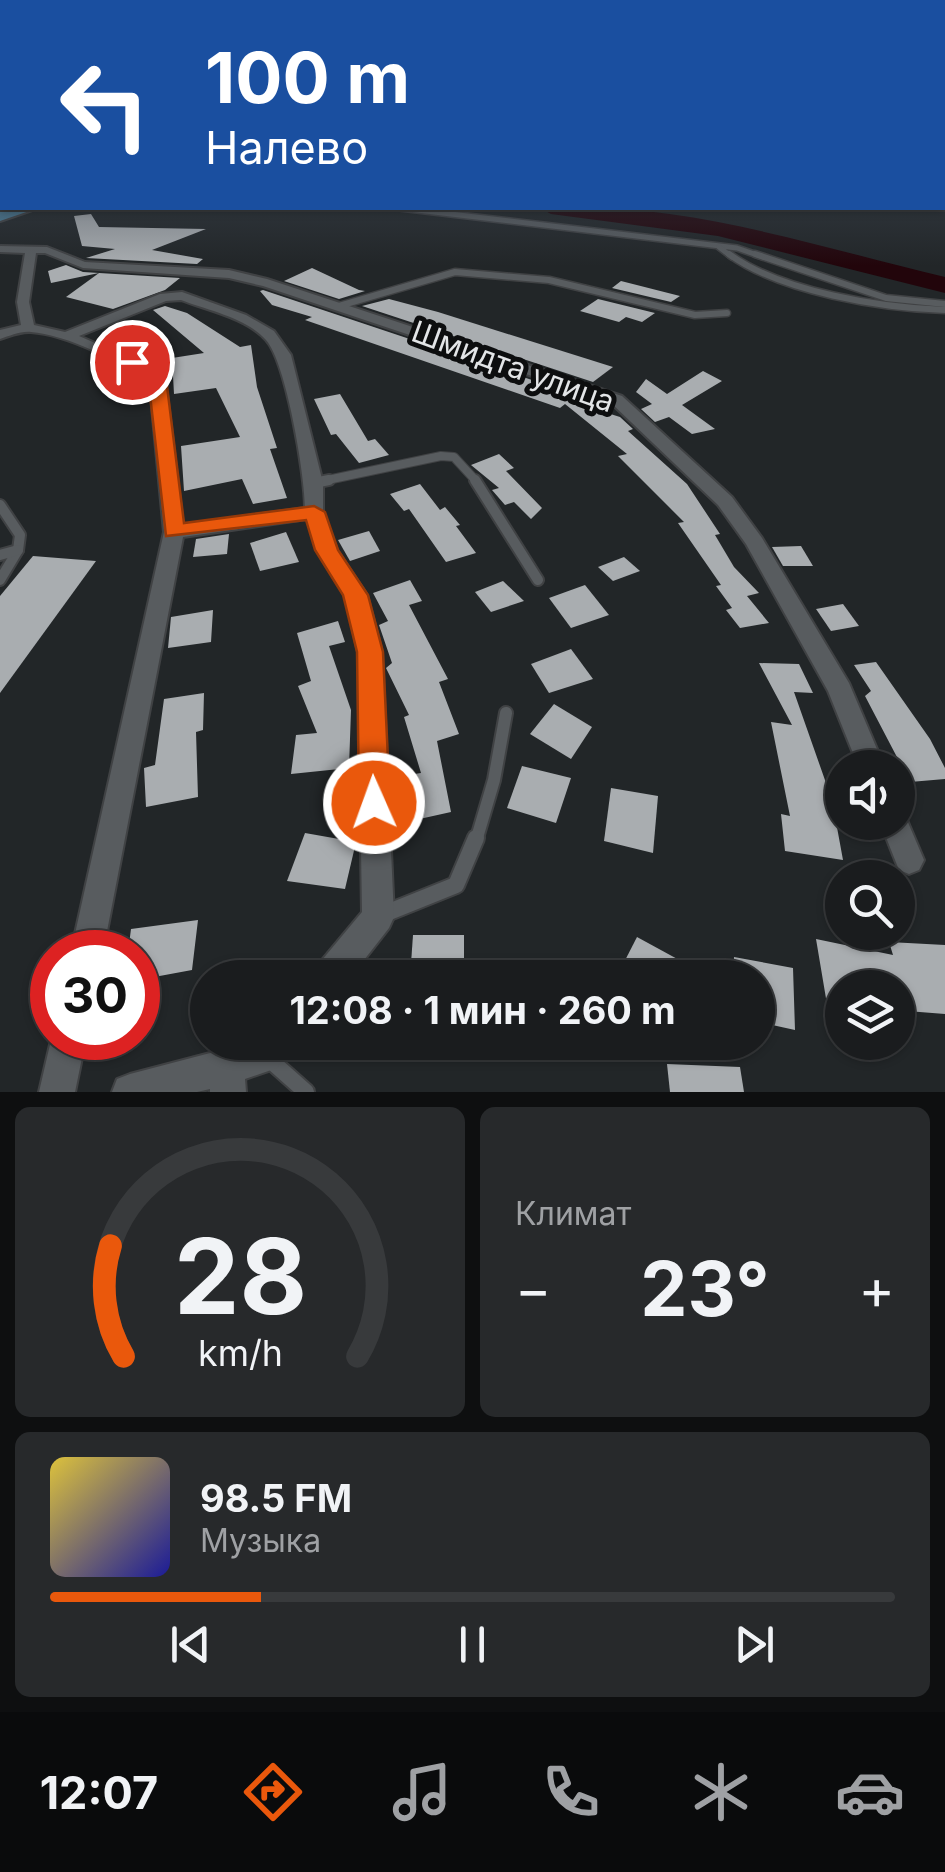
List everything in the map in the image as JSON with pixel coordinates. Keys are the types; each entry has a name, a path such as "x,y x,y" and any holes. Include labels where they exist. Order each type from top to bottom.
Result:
{"street":[{"name":"Шмидта улица","path":"0,249 54,252 83,265 229,274 339,306 616,399 725,501 755,542 840,690 865,750"},
{"path":"28,327 22,302 31,249"},
{"path":"64,337 164,297 182,296 240,318 269,334 284,355 314,483 314,512 327,550 356,595 370,652 378,916 343,960"},
{"path":"0,335 28,327 64,337 132,362 150,374 158,386 174,532 92,930"},
{"path":"174,532 314,512"},
{"path":"902,840 910,860"},
{"path":"57,1092 64,1060"},
{"path":"130,1092 228,1078 255,1060"}],"lane":[{"path":"417,210 752,251 886,298 945,307"},
{"path":"718,246 754,266 858,300 919,310 945,307"},
{"path":"339,306 455,272 549,280 695,315 726,313"},
{"path":"314,483 441,456 454,458 470,471 538,580"},
{"path":"0,580 18,550 20,534 2,510"},
{"path":"0,555 18,550"},
{"path":"378,916 456,885 474,850 495,789 506,713"},
{"path":"280,1060 306,1092"}],"building":[{"path":"91,214 99,227 206,229 152,250 203,259 197,264 86,258 115,249 82,246 74,216"},
{"path":"66,265 83,272 180,278 165,290 113,309 66,297 99,273 51,283 48,271"},
{"path":"312,268 365,291 339,299 284,281"},
{"path":"621,281 680,296 671,302 612,288"},
{"path":"260,291 577,395 569,401 620,417 633,429 628,431 687,484 720,534 715,535 734,567 759,593 747,596 769,623 740,628 726,610 732,608 716,586 721,585 678,523 684,522 618,456 627,454 565,404 560,408 305,320 312,317 272,305"},
{"path":"389,299 613,367 593,382 362,306"},
{"path":"598,299 655,313 642,322 626,317 619,322 580,311"},
{"path":"165,306 187,313 240,347 251,345 257,387 277,448 270,449 287,498 253,504 242,479 184,491 181,446 240,437 216,388 174,394 172,358 204,353 153,310"},
{"path":"703,371 722,381 682,405 715,429 692,434 669,417 655,422 641,409 652,404 636,392 646,379 667,394"},
{"path":"340,394 368,441 375,439 389,455 359,463 336,434 331,435 314,399"},
{"path":"499,454 514,468 506,471 542,508 531,519 514,502 505,505 492,490 499,488 471,465"},
{"path":"420,484 440,510 445,507 460,525 456,526 476,553 446,562 409,509 404,511 390,494"},
{"path":"369,531 380,551 350,561 338,540"},
{"path":"286,532 299,562 260,571 250,543"},
{"path":"229,534 227,554 193,557 196,539"},
{"path":"801,546 813,566 783,566 772,547"},
{"path":"33,556 96,561 0,693 0,596"},
{"path":"624,557 640,571 613,581 598,567"},
{"path":"410,580 422,601 409,605 448,679 439,682 459,734 437,741 451,812 406,822 401,776 421,773 404,717 409,715 386,668 392,663 379,625 388,621 373,593"},
{"path":"503,581 524,601 491,612 475,592"},
{"path":"585,585 609,615 571,628 549,598"},
{"path":"843,604 859,626 831,631 816,609"},
{"path":"213,610 211,642 168,648 171,617"},
{"path":"338,621 345,642 329,646 351,710 349,768 291,774 296,735 317,733 298,686 311,681 297,633"},
{"path":"571,649 593,679 549,693 531,664"},
{"path":"876,662 930,739 945,768 945,779 915,782 915,750 893,750 865,696 871,691 854,665"},
{"path":"759,663 799,664 813,693 794,692 825,780 825,840 839,840 843,860 785,851 781,814 790,816 771,722 792,725"},
{"path":"204,693 203,730 196,732 198,797 146,807 144,768 155,765 164,699"},
{"path":"554,704 592,727 571,759 530,734"},
{"path":"522,766 571,778 556,823 507,808"},
{"path":"611,788 658,796 653,853 604,841"},
{"path":"305,833 356,842 345,889 287,881"},
{"path":"198,920 190,970 160,976 160,930 131,929"},
{"path":"413,935 464,935 464,960 411,960"},
{"path":"637,937 679,960 625,960"},
{"path":"816,939 825,941 825,950 869,950 893,955 891,950 915,950 915,943 945,945 945,1014 915,1012 915,970 825,970 825,992"},
{"path":"775,965 793,968 795,1030 775,1026"},
{"path":"667,1064 740,1067 744,1092 670,1092"}],"waterway":[{"path":"567,210 718,229 945,285"}],"route":[{"path":"132,362 150,374 158,386 174,532 314,512 327,550 356,595 370,652 374,803"}]}
